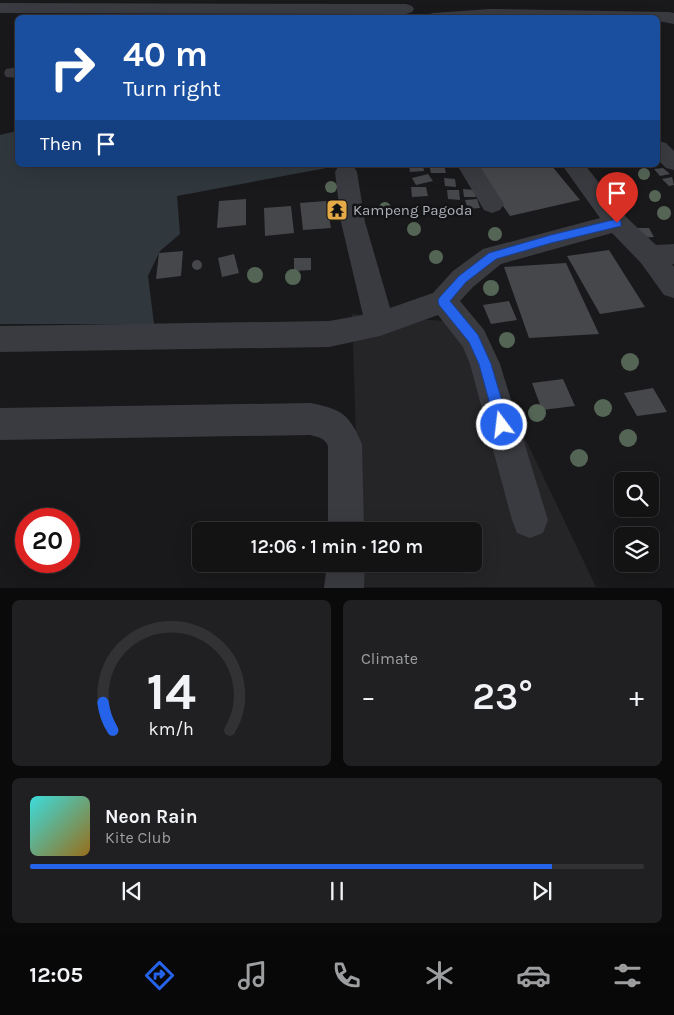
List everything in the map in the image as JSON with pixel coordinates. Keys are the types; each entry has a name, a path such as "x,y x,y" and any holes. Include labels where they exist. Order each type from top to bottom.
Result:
{"street":[{"path":"0,3 3,0"},
{"path":"0,8 406,9"},
{"path":"448,15 638,15"},
{"path":"660,17 674,19"},
{"path":"660,150 674,163"},
{"path":"469,167 492,204"},
{"path":"575,167 617,223 662,255 674,287"},
{"path":"346,172 352,222 371,326"},
{"path":"0,339 329,334 371,326 443,301 462,279 492,256 617,223"},
{"path":"443,301 474,339 485,364 530,520"},
{"path":"0,424 310,419 325,422 338,430 345,444 346,522"},
{"path":"344,588 345,572"}],"shaded area":[{"path":"15,131 15,167 332,167 177,196 180,234 160,251 148,276 154,324 0,324 0,135"},
{"path":"352,314 470,323 596,587 361,587 360,572 482,572 482,522 359,522"}],"building":[{"path":"409,167 423,167 424,171 410,172"},
{"path":"430,167 444,167 446,173 431,173"},
{"path":"476,167 553,167 580,200 510,216"},
{"path":"663,168 670,174 660,176 654,169"},
{"path":"428,174 433,181 416,185 412,178"},
{"path":"672,177 674,185 669,186 662,179"},
{"path":"444,178 455,179 456,187 445,186"},
{"path":"411,187 426,187 428,196 412,197"},
{"path":"463,189 474,190 476,197 464,197"},
{"path":"447,190 459,190 460,200 448,199"},
{"path":"246,199 246,225 217,228 219,201"},
{"path":"477,199 480,208 468,209 465,200"},
{"path":"326,201 331,228 303,230 300,203"},
{"path":"291,206 294,233 265,236 264,208"},
{"path":"635,228 649,228 654,237 640,238"},
{"path":"609,250 645,307 600,314 567,256"},
{"path":"183,251 181,276 156,279 159,253"},
{"path":"234,254 239,273 222,277 218,258"},
{"path":"294,258 311,258 311,270 294,271"},
{"path":"197,260 202,265 197,270 192,265"},
{"path":"566,263 599,334 529,338 504,267"},
{"path":"509,301 517,320 491,324 483,305"},
{"path":"563,379 575,406 542,410 532,383"},
{"path":"653,388 667,412 637,416 624,393"}],"place":[{"name":"Kampeng Pagoda","path":"337,210"}],"route":[{"path":"502,425 485,364 474,339 443,301 462,279 492,256 617,223"}]}
